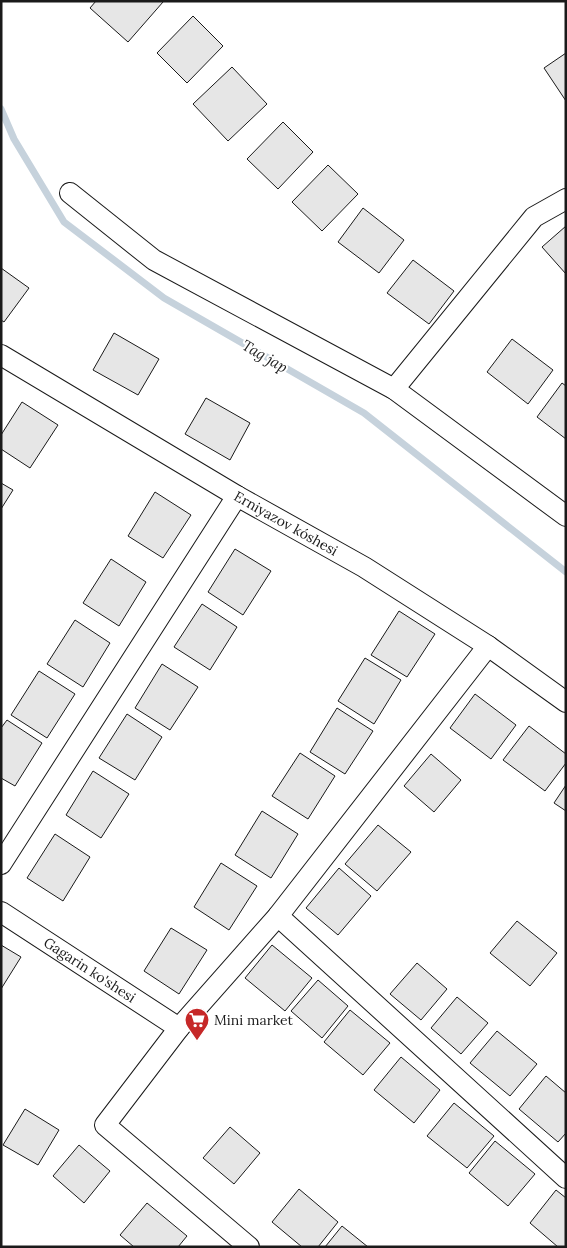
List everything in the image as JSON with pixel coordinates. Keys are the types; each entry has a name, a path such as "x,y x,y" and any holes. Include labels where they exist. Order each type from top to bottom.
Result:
{"street":[{"path":"70,193 154,260 394,389 566,516"},
{"path":"394,389 534,217 566,199"},
{"name":"Erniyazov kóshesi","path":"4,363 364,566 488,646 566,702"},
{"path":"1,864 237,496"},
{"path":"249,1247 106,1125 179,1028 278,916 488,646"},
{"name":"Gagarin ko'shesi","path":"1,912 179,1028"},
{"path":"278,916 562,1169"}],"building":[{"path":"96,1 163,2 128,42 90,8"},
{"path":"193,16 223,46 187,83 157,53"},
{"path":"566,53 566,101 544,68"},
{"path":"232,67 267,104 228,141 193,104"},
{"path":"283,122 313,152 278,189 247,159"},
{"path":"328,165 358,194 322,231 292,202"},
{"path":"363,208 404,240 379,273 338,242"},
{"path":"566,226 566,274 542,247"},
{"path":"413,260 454,291 429,324 387,293"},
{"path":"1,268 29,288 4,322 1,320"},
{"path":"114,333 159,359 138,395 93,370"},
{"path":"512,339 553,370 528,404 487,372"},
{"path":"562,383 566,386 566,439 537,417"},
{"path":"206,398 250,423 230,460 185,434"},
{"path":"22,402 58,425 30,468 1,449 1,435"},
{"path":"1,483 13,490 1,509"},
{"path":"155,492 191,515 163,558 128,536"},
{"path":"235,549 271,571 243,615 208,592"},
{"path":"111,559 146,582 119,626 83,603"},
{"path":"202,604 237,627 210,670 174,647"},
{"path":"399,611 435,634 407,677 371,655"},
{"path":"75,620 110,643 83,687 47,664"},
{"path":"365,658 401,680 374,724 338,701"},
{"path":"162,664 198,687 170,730 135,708"},
{"path":"39,671 75,694 47,738 11,715"},
{"path":"475,694 516,725 491,759 450,728"},
{"path":"337,708 373,731 345,774 310,752"},
{"path":"127,714 162,737 135,780 99,758"},
{"path":"7,720 42,743 15,786 1,778 1,728"},
{"path":"529,726 566,754 566,763 545,791 503,760"},
{"path":"300,753 335,776 308,819 272,796"},
{"path":"431,754 461,780 434,812 404,786"},
{"path":"93,771 129,794 101,838 66,815"},
{"path":"566,785 566,811 554,803"},
{"path":"262,811 298,834 271,878 235,855"},
{"path":"378,825 411,852 377,891 345,864"},
{"path":"55,834 90,857 63,901 27,878"},
{"path":"221,863 257,886 229,930 194,907"},
{"path":"339,868 371,896 338,935 306,908"},
{"path":"517,921 557,953 530,986 490,953"},
{"path":"171,928 207,950 179,994 144,971"},
{"path":"1,945 21,957 1,989"},
{"path":"272,945 312,978 285,1011 245,978"},
{"path":"417,963 447,989 421,1020 390,994"},
{"path":"318,980 348,1006 322,1038 291,1011"},
{"path":"457,997 488,1023 461,1054 431,1028"},
{"path":"350,1010 390,1043 363,1075 324,1042"},
{"path":"497,1031 537,1064 510,1096 470,1063"},
{"path":"401,1057 440,1090 414,1123 374,1090"},
{"path":"546,1076 566,1093 566,1133 558,1142 519,1109"},
{"path":"454,1103 494,1136 467,1168 427,1136"},
{"path":"25,1109 59,1130 38,1165 3,1145"},
{"path":"230,1127 260,1153 234,1184 203,1158"},
{"path":"495,1141 535,1174 508,1206 469,1173"},
{"path":"79,1145 110,1171 84,1203 53,1176"},
{"path":"299,1189 338,1222 318,1247 302,1247 272,1222"},
{"path":"556,1190 566,1198 566,1247 558,1247 530,1223"},
{"path":"147,1203 187,1236 178,1247 134,1247 120,1235"},
{"path":"342,1226 368,1247 325,1247"}],"waterway":[{"name":"Tag jap","path":"1,109 14,139 64,222 164,298 364,413 566,572"}],"place":[{"name":"Mini market","path":"197,1041"}]}
